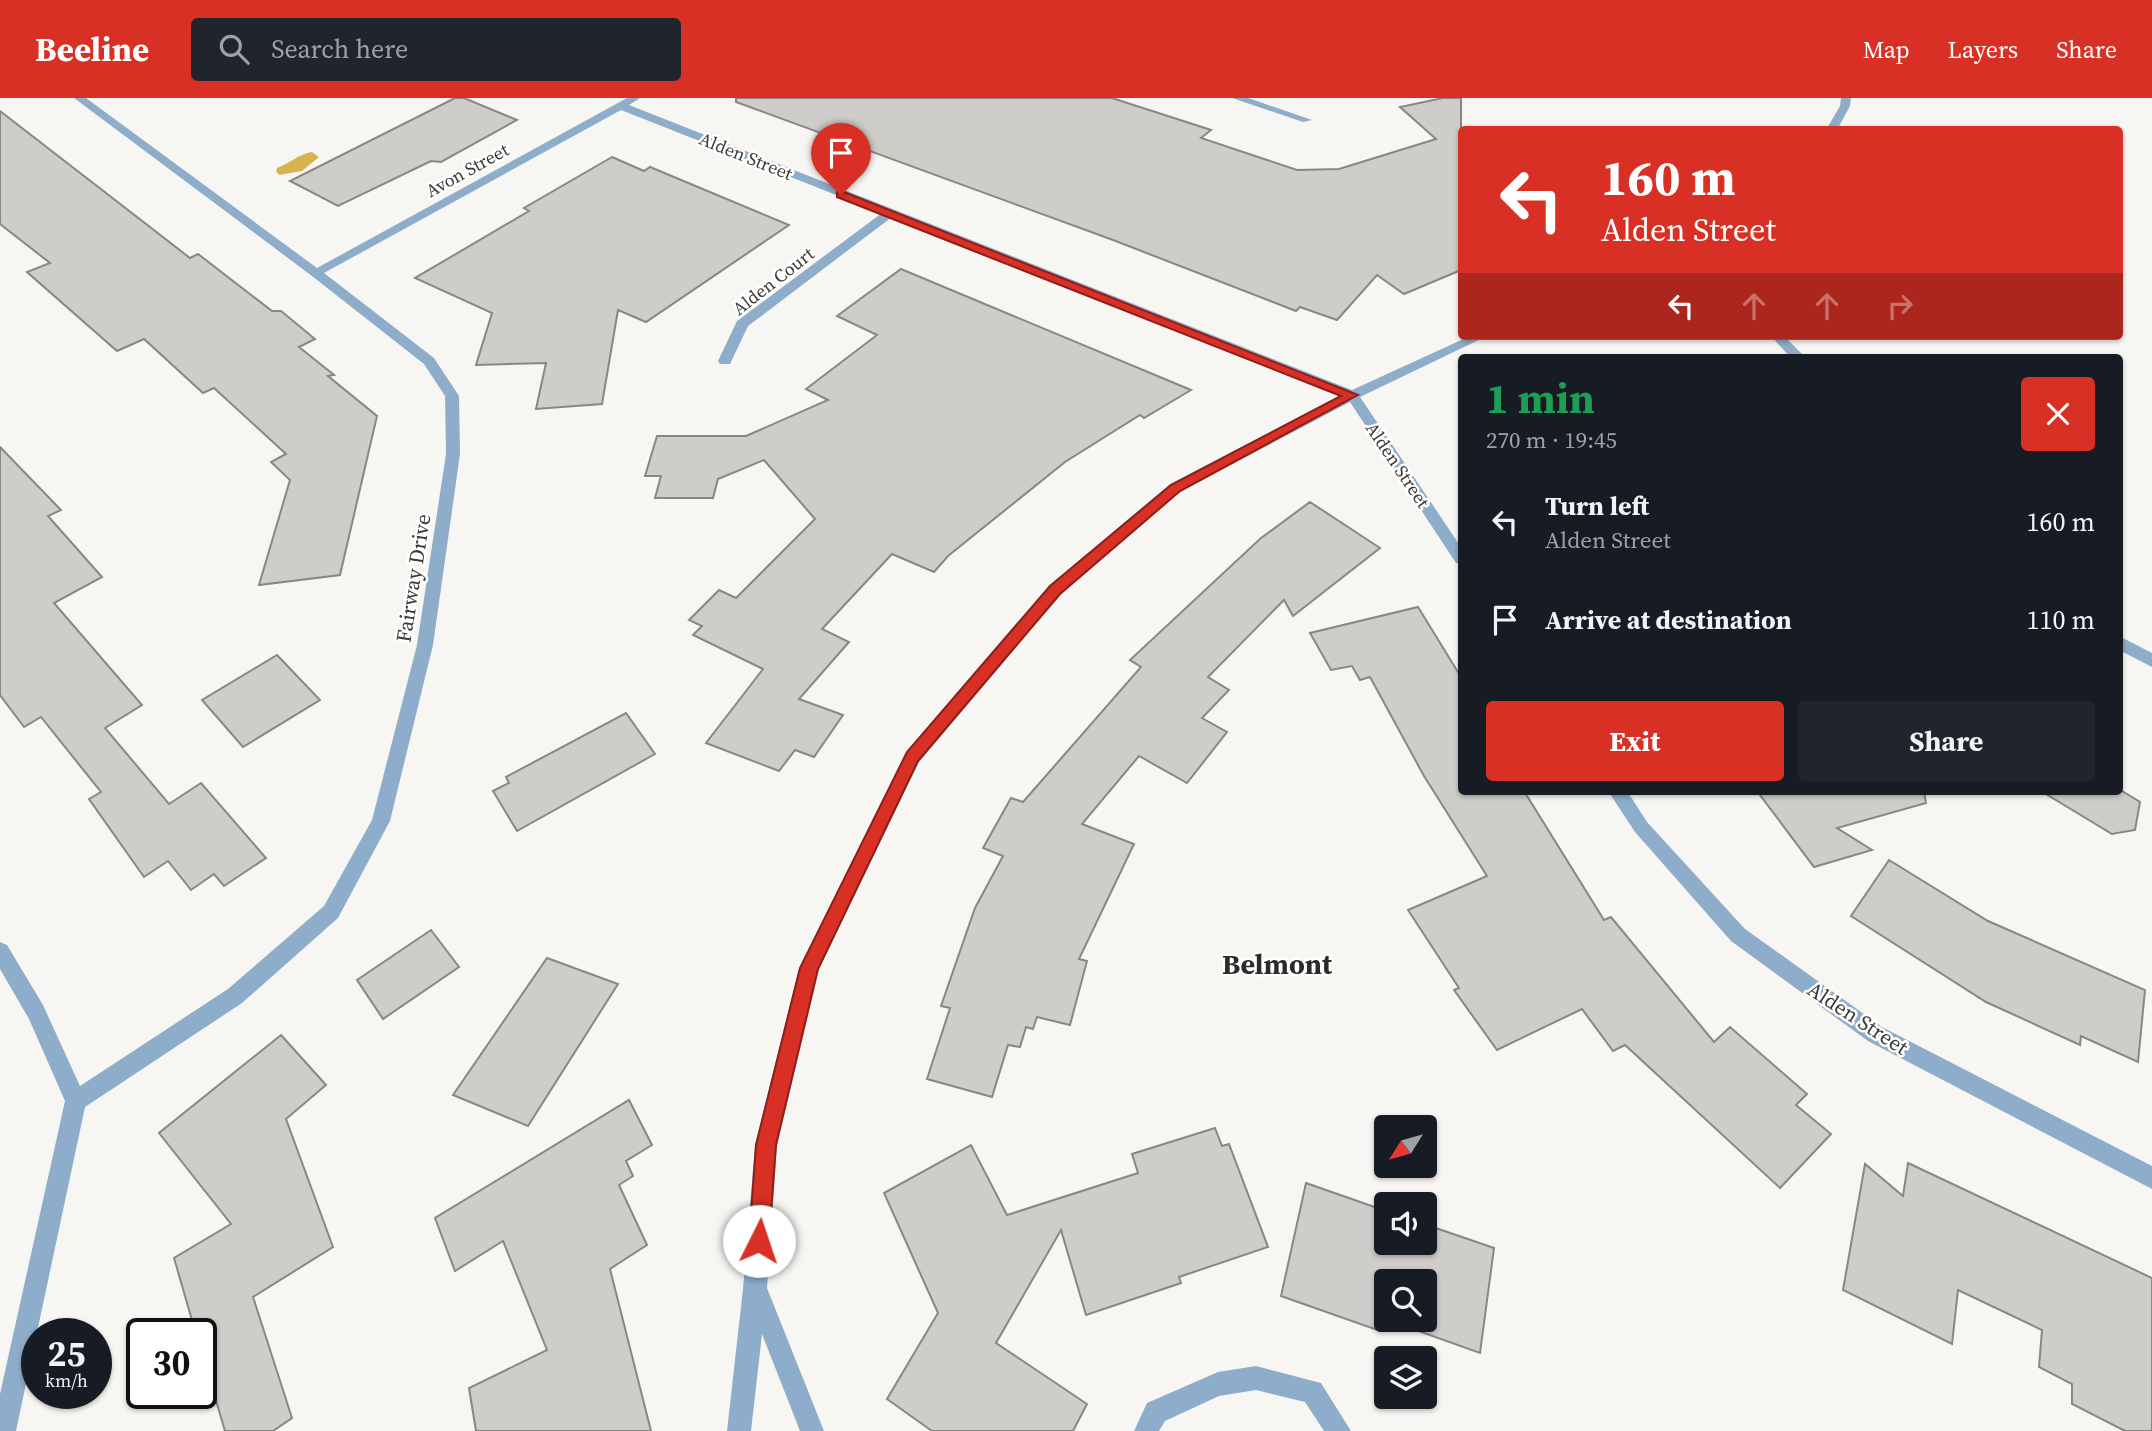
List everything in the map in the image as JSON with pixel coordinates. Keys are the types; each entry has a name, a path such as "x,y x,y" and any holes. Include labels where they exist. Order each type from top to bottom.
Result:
{"street":[{"name":"Fairway Drive","path":"76,1101 235,996 331,912 381,821 425,645 453,454 453,396 429,361 316,273 79,98"},
{"name":"Avon Street","path":"316,273 635,98"},
{"path":"1237,98 1307,120"},
{"path":"1833,126 1845,106 1846,98"},
{"name":"Alden Street","path":"621,106 1352,395 1458,554"},
{"name":"Alden Court","path":"725,361 742,324 889,214"},
{"path":"739,1431 755,1289 766,1145 809,968 913,757 1055,590 1175,488 1352,395 1472,340"},
{"path":"1781,340 1795,354"},
{"path":"2123,644 2152,661"},
{"name":"Alden Street","path":"1620,795 1642,827 1738,935 1854,1019 1875,1034 2152,1178"},
{"path":"0,951 36,1012 76,1101 4,1431"},
{"path":"755,1289 812,1431"},
{"path":"1146,1431 1156,1412 1218,1384 1256,1378 1312,1392 1339,1431"}],"shaded area":[{"path":"312,152 319,157 302,171 279,175 276,171 277,168"}],"building":[{"path":"455,98 464,98 517,120 441,162 431,161 338,206 290,181"},
{"path":"736,98 1112,98 1211,130 1201,138 1297,170 1339,169 1436,139 1400,107 1443,98 1461,98 1461,126 1458,126 1458,271 1404,294 1377,275 1337,320 1300,307 1296,311 1113,240 736,102"},
{"path":"0,111 190,258 198,254 272,311 281,311 315,339 299,347 334,375 328,376 377,416 340,575 259,585 290,480 271,462 286,454 214,388 203,393 144,339 117,351 27,272 50,263 0,224"},
{"path":"612,157 644,171 650,167 789,225 646,322 618,310 602,404 536,409 546,363 476,365 492,313 415,278 529,211 524,208"},
{"path":"901,269 1191,390 1144,418 1140,415 1065,462 948,556 934,572 892,554 822,629 849,642 799,699 843,715 814,757 795,750 779,771 706,743 763,669 693,635 702,626 689,620 719,590 736,598 815,519 764,460 718,479 713,498 655,498 661,476 645,476 657,436 746,436 828,400 806,389 877,335 837,316"},
{"path":"0,447 61,510 48,516 102,577 54,603 142,705 105,728 169,804 201,783 266,858 224,886 214,874 191,890 168,861 144,877 89,799 101,792 41,717 24,727 0,695"},
{"path":"1310,502 1380,548 1293,616 1284,600 1208,677 1229,690 1202,718 1227,732 1187,783 1139,756 1082,824 1134,844 1079,959 1087,961 1070,1025 1037,1017 1033,1029 1026,1027 1020,1047 1008,1045 992,1097 927,1079 950,1008 941,1006 975,908 1003,856 983,848 1011,798 1023,802 1141,667 1130,660 1261,538"},
{"path":"1418,607 1458,672 1458,795 1526,795 1604,920 1611,917 1714,1042 1730,1027 1807,1094 1796,1105 1831,1134 1780,1188 1625,1045 1613,1051 1582,1009 1497,1050 1454,990 1459,988 1408,910 1487,876 1424,776 1370,677 1360,680 1352,666 1331,670 1310,633"},
{"path":"277,655 320,700 243,747 202,700"},
{"path":"626,713 655,754 517,831 493,791 509,783 506,777"},
{"path":"2123,792 2140,802 2135,830 2112,834 2048,795 2123,795"},
{"path":"1760,795 1925,795 1926,803 1837,828 1872,850 1814,867"},
{"path":"1889,860 1988,921 2145,990 2138,1062 2081,1036 2080,1045 1986,1002 1851,916"},
{"path":"431,930 459,967 383,1019 357,980"},
{"path":"547,958 618,984 528,1126 453,1095"},
{"path":"281,1035 326,1085 286,1119 333,1247 253,1297 292,1418 273,1431 225,1431 217,1404 217,1318 191,1318 174,1258 231,1224 159,1133"},
{"path":"629,1100 652,1145 626,1161 633,1176 619,1185 647,1245 610,1269 651,1431 476,1431 469,1388 547,1350 503,1241 455,1271 435,1218"},
{"path":"1215,1128 1222,1146 1229,1144 1268,1247 1179,1277 1181,1283 1086,1315 1061,1230 996,1343 1087,1404 1073,1431 932,1431 887,1399 938,1313 884,1193 971,1145 1007,1215 1138,1173 1132,1154"},
{"path":"1908,1163 2152,1278 2152,1431 2125,1431 2072,1404 2072,1384 2039,1367 2042,1330 1958,1290 1952,1344 1843,1290 1865,1164 1903,1196"},
{"path":"1306,1183 1374,1207 1374,1255 1437,1255 1437,1228 1494,1248 1480,1353 1421,1332 1437,1332 1437,1269 1374,1269 1374,1329 1281,1296"}],"district":[{"name":"Belmont","path":"1277,964"}],"route":[{"path":"759,1241 766,1145 809,968 913,757 1055,590 1175,488 1352,395 841,195"}]}
